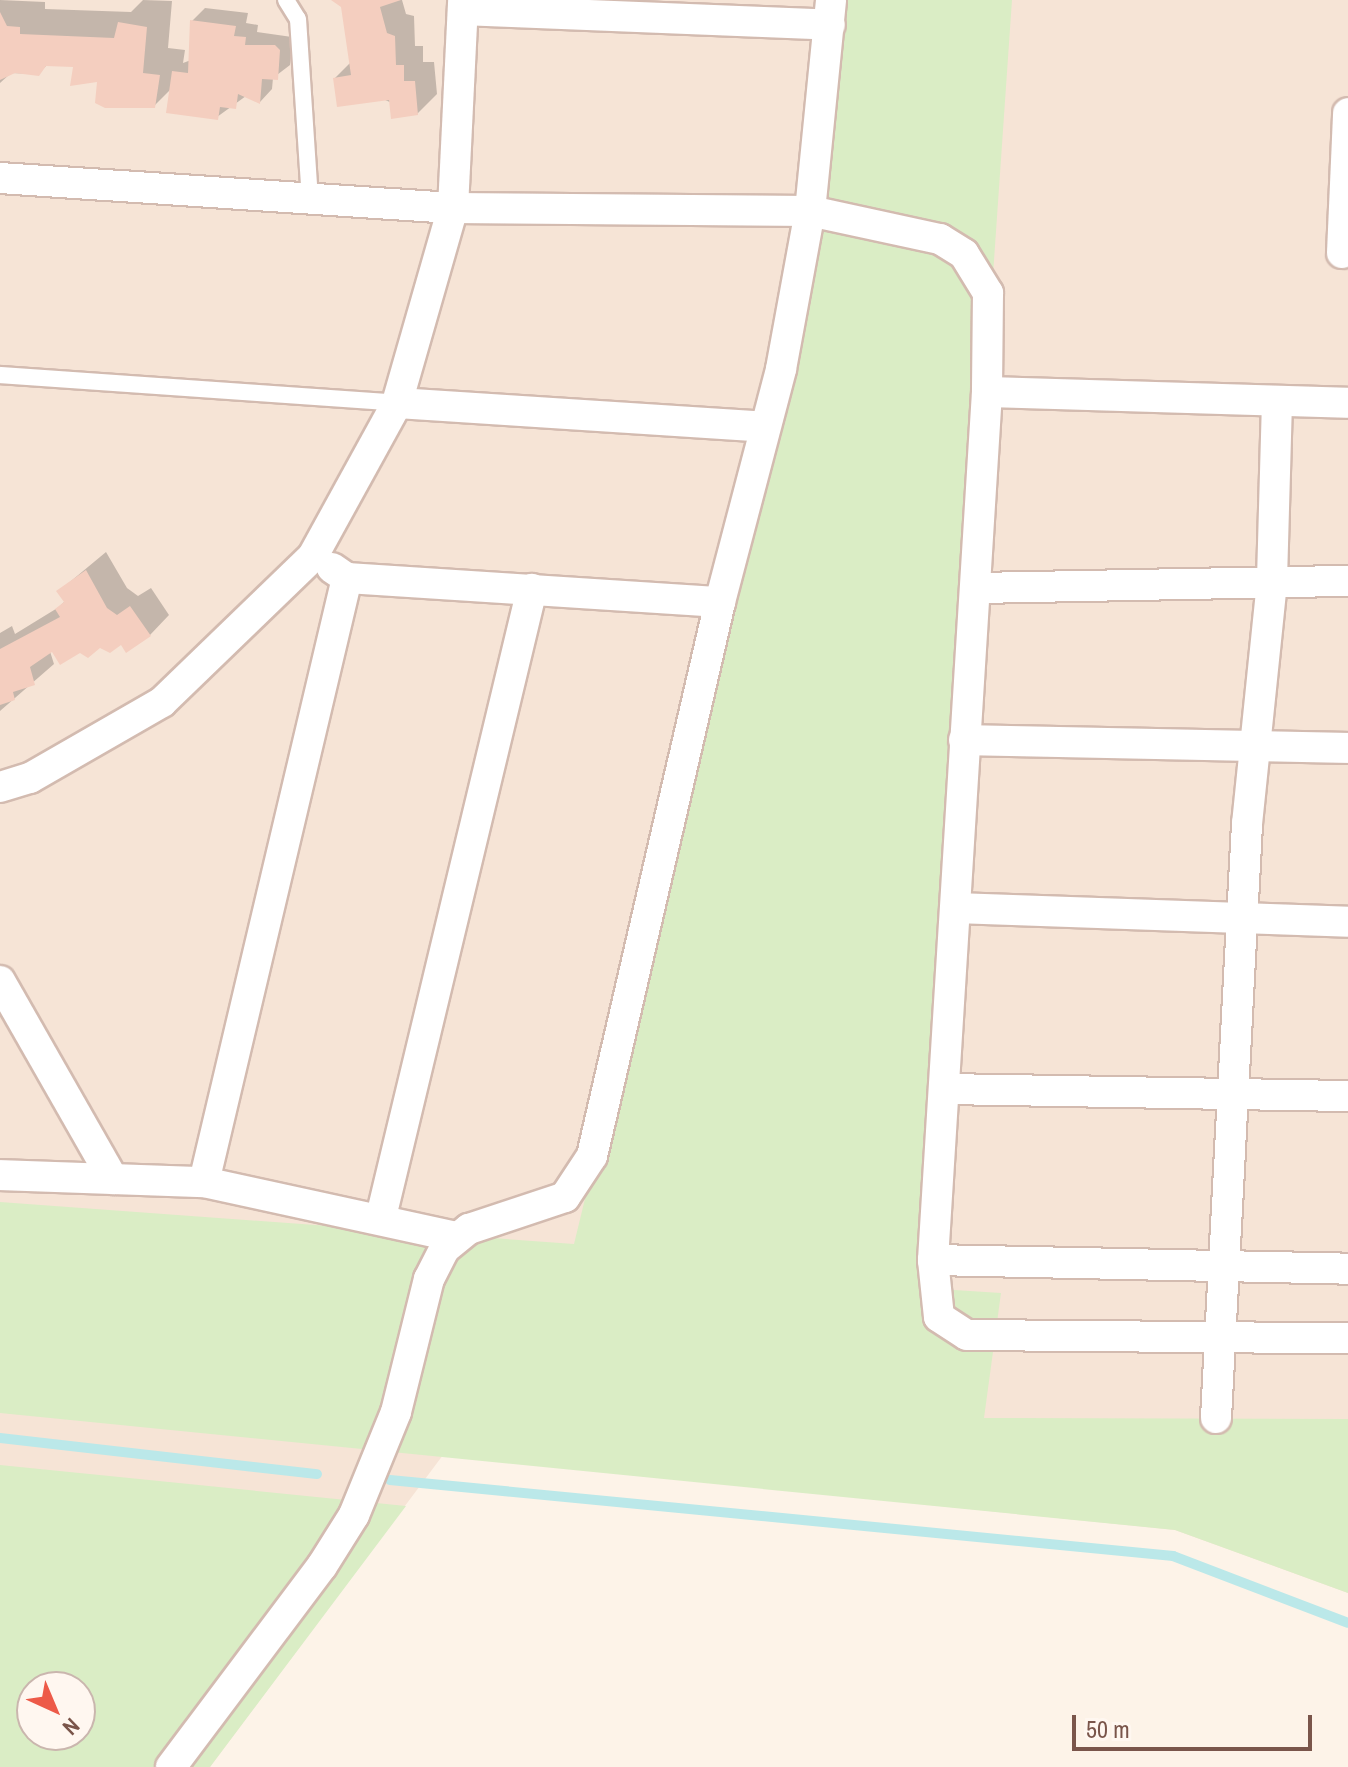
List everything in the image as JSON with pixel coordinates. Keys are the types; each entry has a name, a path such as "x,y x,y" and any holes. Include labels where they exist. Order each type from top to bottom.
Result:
{"street":[{"path":"0,787 30,778 162,702 313,556 397,403 453,208 463,5 830,12 810,211 765,427 720,602 586,1172 577,1186 550,1205 456,1237 435,1263 396,1412 354,1515 171,1767"},
{"path":"1342,253 1348,113"},
{"path":"0,178 453,208 810,211 940,239 964,254 988,293 987,392 933,1260 939,1317 967,1335 1221,1340 1348,1338"},
{"path":"987,392 1348,403"},
{"path":"397,403 765,427"},
{"path":"1216,1418 1246,920 1247,824 1272,580 1277,403"},
{"path":"313,556 347,578 720,602"},
{"path":"204,1182 347,578"},
{"path":"977,588 1272,580 1348,581"},
{"path":"381,1217 532,589"},
{"path":"964,740 1348,748"},
{"path":"956,908 1348,922"},
{"path":"4,995 113,1179"},
{"path":"945,1089 1348,1096"},
{"path":"0,1175 204,1182 381,1217 456,1237"},
{"path":"933,1260 1225,1269 1348,1269"}],"lane":[{"path":"286,0 298,19 310,199"},
{"path":"0,375 397,403"}],"shaded area":[{"path":"0,0 1348,0 1348,1593 1175,1530 443,1455 210,1767 0,1767"}],"green space":[{"path":"843,0 1012,0 923,1288 1001,1293 984,1418 1348,1419 1348,1593 1175,1530 0,1413 0,1202 574,1244 819,235"},
{"path":"0,1465 406,1506 210,1767 0,1767"}],"building":[{"path":"331,0 401,0 380,7 387,33 395,36 396,65 404,65 404,81 415,81 418,115 391,119 389,100 337,107 333,78 351,75 341,7"},
{"path":"0,12 7,26 20,27 20,34 114,38 118,22 147,27 143,73 160,75 155,108 105,108 95,103 97,82 70,86 73,67 46,66 39,76 15,73 0,80"},
{"path":"190,20 236,26 234,36 246,37 245,45 275,45 280,50 278,80 262,79 260,104 238,94 236,109 220,107 218,120 166,113 172,71 188,73"},
{"path":"86,570 107,608 117,615 130,606 151,636 126,653 121,645 110,653 100,648 88,658 80,653 60,665 52,652 30,667 35,685 13,692 15,700 0,705 0,649 60,617 55,609 64,602 56,591"}],"waterway":[{"path":"0,1438 317,1474"},
{"path":"390,1480 1173,1556 1348,1623"}]}
